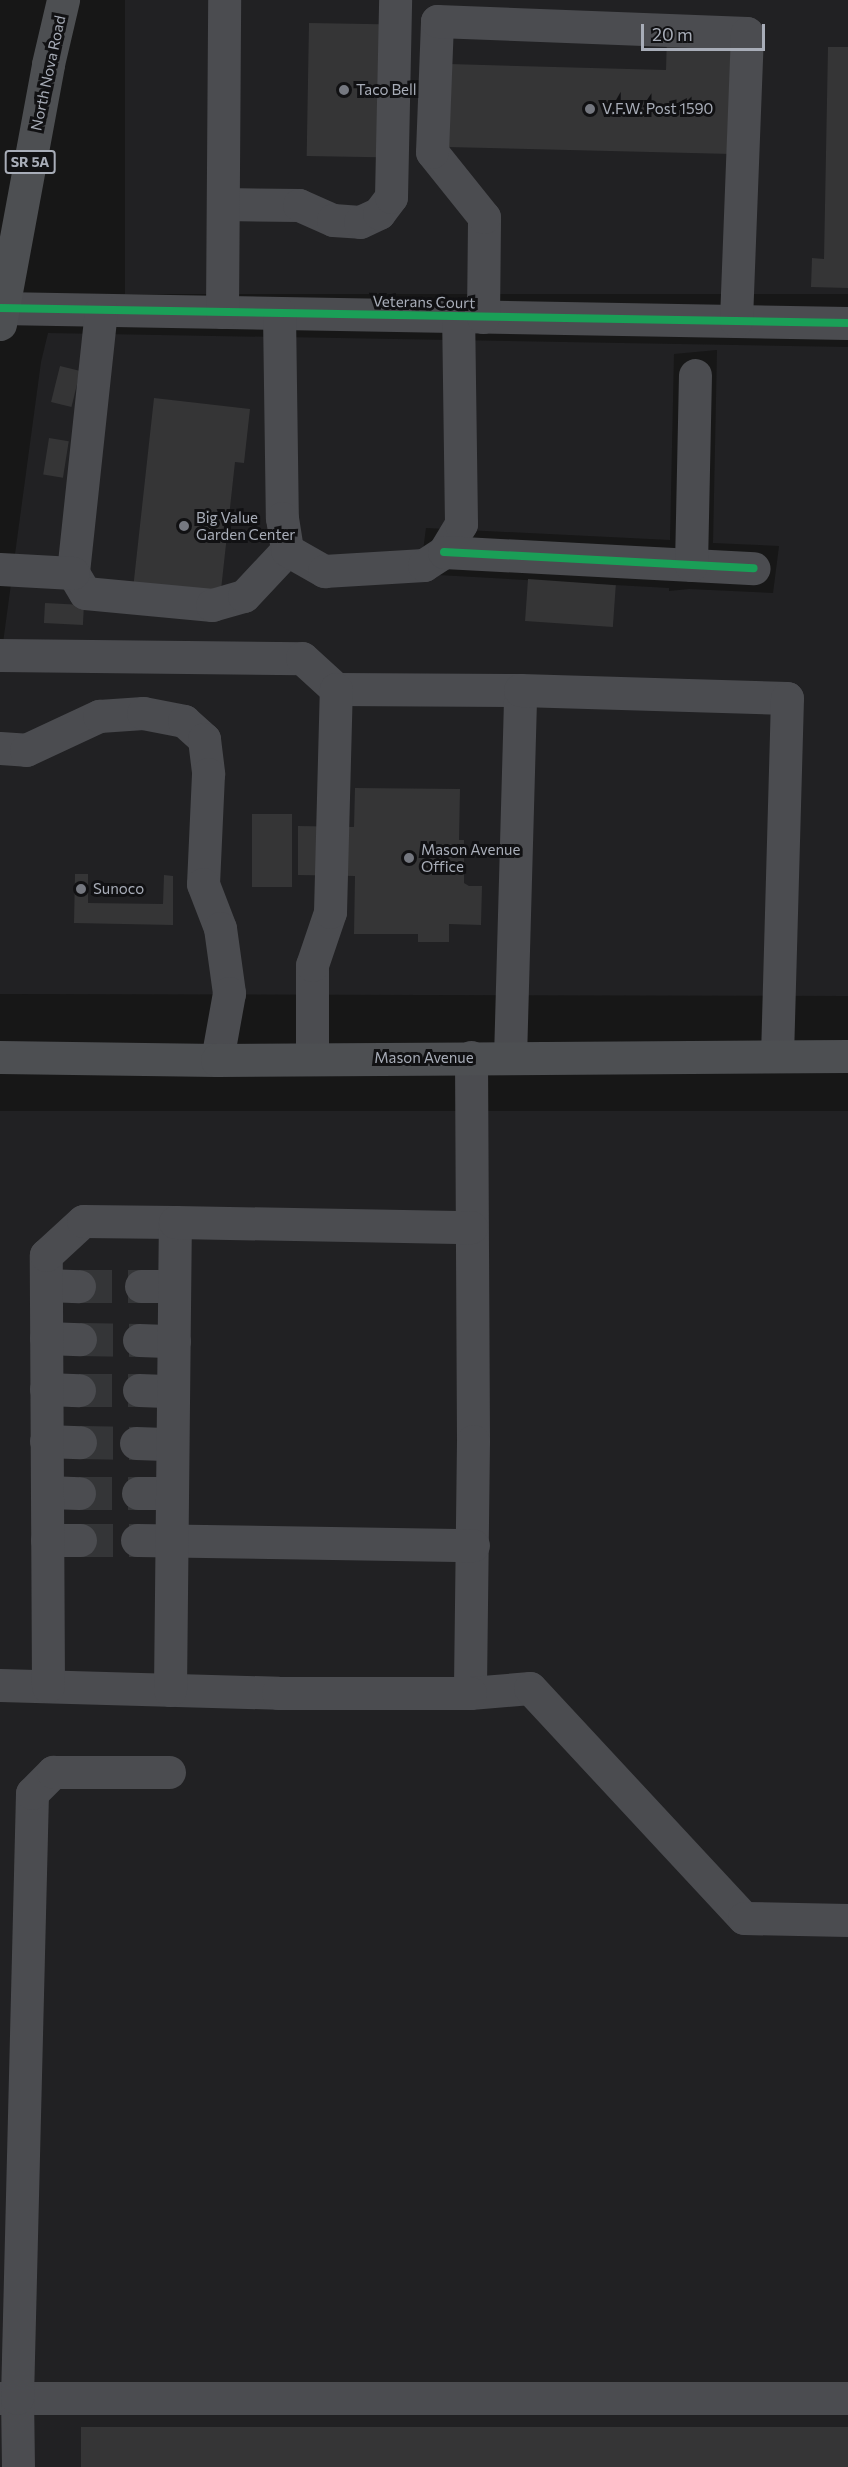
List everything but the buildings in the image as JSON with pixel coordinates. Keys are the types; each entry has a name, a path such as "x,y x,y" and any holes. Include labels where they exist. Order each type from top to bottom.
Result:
{"main road":[{"name":"North Nova Road","path":"1,313 48,64 63,0"},
{"name":"Mason Avenue","path":"0,1057 217,1060 848,1056"}],"street":[{"path":"222,312 224,0"},
{"path":"223,204 299,205 333,220 360,222 379,213 391,197 395,0"},
{"path":"287,550 324,571 424,565 444,552 461,524 470,316 484,218 432,152 437,21 747,33 736,321"},
{"name":"Veterans Court","path":"1,313 101,310 848,323"},
{"path":"101,310 73,573 85,593 212,605 244,596 287,550"},
{"path":"279,313 282,518 287,550"},
{"path":"691,565 695,375"},
{"path":"444,552 754,568"},
{"path":"0,569 73,573"},
{"path":"0,655 302,658 336,689 520,690 787,698 777,1056"},
{"path":"312,1059 312,965 330,912 336,689"},
{"path":"510,1058 520,690"},
{"path":"0,748 26,750 99,716 143,713 184,721 204,739 208,774 203,884 220,928 229,993 217,1060"},
{"path":"470,1693 473,1545 471,1058"},
{"path":"48,1686 47,1540 63,1492 46,1442 46,1255 83,1221 471,1227"},
{"path":"170,1690 175,1222"},
{"path":"46,1285 79,1286"},
{"path":"141,1286 174,1286"},
{"path":"45,1338 80,1339"},
{"path":"139,1340 174,1341"},
{"path":"46,1389 79,1390"},
{"path":"138,1390 173,1391"},
{"path":"46,1442 80,1442"},
{"path":"136,1443 172,1444"},
{"path":"138,1493 171,1493"},
{"path":"47,1540 80,1540"},
{"path":"137,1540 473,1545"},
{"path":"0,1685 170,1690 470,1693 530,1688 744,1918 848,1920"},
{"path":"18,2467 8,2398 32,1793 54,1772 169,1772"},
{"path":"8,2398 848,2398"}],"shaded area":[{"path":"125,0 848,0 848,294 125,294"},
{"path":"48,333 848,347 848,996 0,994 0,665 41,362","holes":["717,350 713,543 779,546 773,593 689,589 669,591 669,588 420,574 426,528 670,540 674,354"]},
{"path":"0,1111 848,1111 848,2467 0,2467"}],"tunnel":[{"path":"79,1286 141,1286"},
{"path":"80,1339 139,1340"},
{"path":"79,1390 139,1390"},
{"path":"80,1442 136,1443"},
{"path":"79,1493 138,1493"},
{"path":"80,1540 137,1540"}],"cycle path":[{"path":"0,308 848,323"},
{"path":"444,552 754,568"}],"place":[{"name":"Taco Bell","path":"344,90"},
{"name":"V.F.W. Post 1590","path":"590,109"},
{"name":"Big Value Garden Center","path":"184,526"},
{"name":"Mason Avenue Office","path":"409,858"},
{"name":"Sunoco","path":"81,889"}]}
